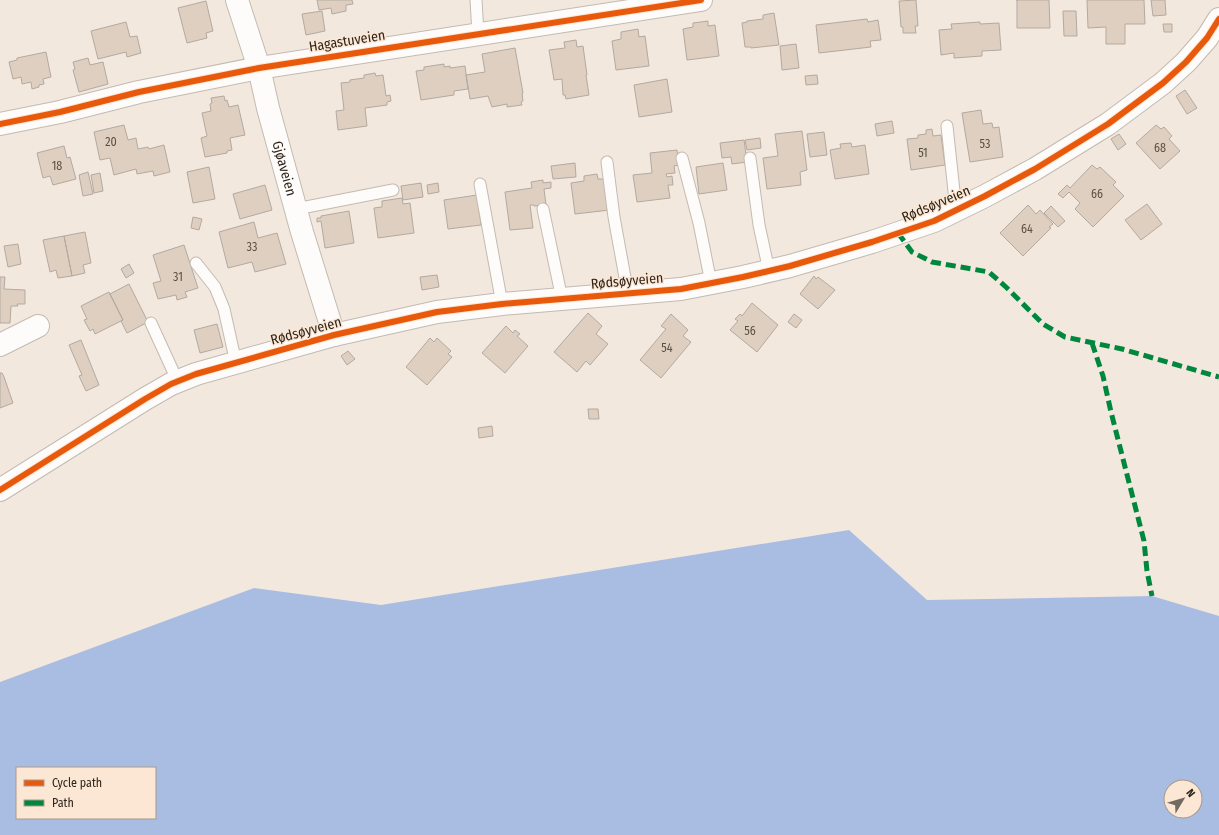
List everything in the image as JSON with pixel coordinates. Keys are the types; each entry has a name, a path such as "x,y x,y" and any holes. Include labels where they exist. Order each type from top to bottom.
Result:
{"street":[{"name":"Gjøaveien","path":"236,0 259,68 268,108 296,209 334,335"},
{"name":"Hagastuveien","path":"0,124 60,112 139,92 259,68 701,0"},
{"name":"Rødsøyveien","path":"0,490 145,399 196,374 334,335 437,312 502,304 681,289 769,271 872,242 934,221 1035,169 1108,124 1164,83 1196,51 1207,38 1219,19"},
{"path":"0,345 38,326"}],"lane":[{"path":"476,0 478,34"},
{"path":"947,126 956,210"},
{"path":"682,158 699,223 711,283"},
{"path":"750,158 759,225 769,271"},
{"path":"607,162 614,217 628,294"},
{"path":"480,184 502,304"},
{"path":"296,209 393,190"},
{"path":"543,209 562,299"},
{"path":"196,263 215,286 224,309 236,363"},
{"path":"151,323 178,382"}],"water":[{"path":"849,530 927,600 1152,596 1219,616 1219,835 0,835 0,682 254,588 381,605"}],"building":[{"path":"317,0 352,0 353,4 346,5 346,11 332,14 331,8 319,10"},
{"path":"916,0 918,26 915,26 916,33 903,33 903,27 901,27 899,1"},
{"path":"1017,0 1049,0 1050,28 1017,28"},
{"path":"1087,0 1144,0 1145,24 1125,24 1125,44 1106,44 1106,27 1088,28"},
{"path":"1151,0 1165,0 1166,15 1153,16"},
{"path":"206,1 213,31 206,33 207,38 187,43 178,8"},
{"path":"322,11 325,31 306,35 302,14"},
{"path":"1063,11 1076,11 1077,36 1064,36"},
{"path":"774,13 779,45 751,48 745,47 742,23 763,19 763,15"},
{"path":"867,19 868,22 878,20 881,40 870,41 871,47 819,53 816,25"},
{"path":"708,21 708,26 715,25 719,56 687,60 683,29 693,27 693,23"},
{"path":"126,22 130,37 137,36 141,53 127,57 126,52 98,59 91,31"},
{"path":"980,22 980,24 999,23 1001,50 982,51 982,56 954,58 954,53 941,55 939,30 952,29 951,24"},
{"path":"1163,24 1172,24 1172,32 1164,32"},
{"path":"638,29 639,37 645,36 649,66 616,70 612,41 621,39 621,32"},
{"path":"576,40 577,47 583,46 589,95 566,99 565,95 563,95 562,79 554,80 549,50 565,48 564,42"},
{"path":"796,44 799,68 782,70 780,46"},
{"path":"515,48 523,93 523,101 521,102 522,105 507,107 507,104 492,107 488,96 470,99 466,75 485,72 482,54"},
{"path":"46,52 51,77 43,79 44,84 32,89 31,82 22,84 21,77 13,79 9,62 17,60 17,58"},
{"path":"88,58 90,65 103,62 108,84 79,92 73,70 75,69 73,62"},
{"path":"444,64 444,67 450,66 450,68 465,66 468,89 454,91 454,95 421,100 416,71 424,70 424,67"},
{"path":"375,73 376,76 383,75 386,96 390,95 391,101 387,102 387,105 365,108 367,126 338,130 336,111 344,110 341,83 364,78 364,75"},
{"path":"817,75 818,84 806,85 805,76"},
{"path":"667,79 672,112 639,117 634,85"},
{"path":"1185,90 1197,108 1187,114 1176,96"},
{"path":"224,96 229,107 238,105 245,135 230,138 232,150 227,151 227,153 205,157 201,138 207,136 202,113 211,111 211,98"},
{"path":"981,110 983,124 992,123 993,128 999,127 1003,157 970,162 962,113"},
{"path":"892,121 894,133 877,136 875,124"},
{"path":"124,125 128,140 136,138 138,149 148,147 149,149 164,145 170,172 154,176 153,171 137,174 136,169 114,175 110,158 100,160 94,132"},
{"path":"1156,125 1161,129 1164,127 1172,136 1169,139 1180,151 1160,169 1136,143"},
{"path":"932,129 933,136 941,135 945,165 911,170 907,139 918,138 918,135 926,134 926,130"},
{"path":"802,131 807,170 800,172 801,185 767,189 763,158 778,156 775,134"},
{"path":"824,132 827,155 810,157 807,134"},
{"path":"1119,134 1126,144 1118,150 1111,139"},
{"path":"760,138 761,148 747,150 745,140"},
{"path":"744,140 747,162 732,164 731,157 722,158 720,143"},
{"path":"851,143 852,147 865,145 869,174 835,179 830,150 841,148 840,144"},
{"path":"64,146 67,158 70,157 76,179 53,185 50,176 43,178 37,153"},
{"path":"677,150 679,165 674,166 675,173 666,174 667,177 672,176 673,185 668,185 670,198 637,202 633,175 652,173 650,153"},
{"path":"575,163 576,177 553,179 551,166"},
{"path":"723,163 727,190 699,194 696,167"},
{"path":"1092,165 1097,169 1100,167 1116,182 1113,185 1124,196 1093,227 1075,209 1080,203 1069,192 1063,198 1058,194 1067,185 1070,188"},
{"path":"209,167 215,199 193,203 187,172"},
{"path":"88,172 93,194 83,196 79,175"},
{"path":"100,173 103,191 94,193 91,175"},
{"path":"597,174 598,179 605,179 610,210 575,214 571,183 584,181 584,176"},
{"path":"543,180 543,183 551,182 551,188 544,189 546,205 530,205 533,228 510,230 505,192 532,188 531,182"},
{"path":"421,183 423,197 403,200 401,186"},
{"path":"438,183 439,192 428,194 427,185"},
{"path":"265,185 272,210 240,219 233,194"},
{"path":"477,195 481,225 448,229 444,200"},
{"path":"402,198 403,204 410,203 414,233 378,238 374,208 382,207 382,201"},
{"path":"1147,204 1162,224 1141,240 1125,220"},
{"path":"1028,205 1036,214 1040,210 1053,224 1049,227 1051,228 1023,256 1000,233"},
{"path":"1051,206 1065,221 1058,227 1044,213"},
{"path":"349,211 354,243 325,248 321,221 317,222 317,218"},
{"path":"193,217 202,219 199,230 191,228"},
{"path":"254,222 258,238 277,233 286,264 255,272 252,262 228,268 219,232"},
{"path":"85,232 91,263 83,265 85,273 72,276 64,236"},
{"path":"64,236 72,276 58,278 56,270 50,272 43,240"},
{"path":"18,244 21,264 8,267 4,246"},
{"path":"184,245 198,288 185,292 187,297 177,300 176,295 158,299 153,283 161,281 153,255"},
{"path":"129,264 134,273 126,278 121,269"},
{"path":"437,275 439,287 422,290 420,277"},
{"path":"814,276 816,279 818,277 835,290 818,309 800,294"},
{"path":"0,277 5,277 4,289 25,290 25,304 11,306 10,323 0,323"},
{"path":"129,284 148,322 127,333 121,321 123,320 110,294"},
{"path":"109,292 123,320 95,334 93,329 90,331 84,320 87,319 81,306"},
{"path":"752,303 778,325 757,352 730,330 738,321 735,319 740,314 742,316"},
{"path":"588,313 602,326 596,334 608,344 590,365 586,361 577,372 554,352"},
{"path":"671,314 688,330 683,336 691,342 661,378 640,360 666,329 661,326"},
{"path":"794,314 802,320 796,328 788,322"},
{"path":"217,324 223,347 200,353 194,330"},
{"path":"506,326 513,333 515,330 520,334 517,336 528,346 505,373 482,353"},
{"path":"430,338 434,342 437,338 451,351 448,354 452,357 427,385 406,367"},
{"path":"81,340 99,385 86,391 79,376 82,375 69,345"},
{"path":"348,351 355,359 347,365 341,356"},
{"path":"0,373 2,373 4,377 13,403 0,408"},
{"path":"588,409 598,409 599,419 589,419"},
{"path":"492,426 493,436 479,438 478,428"}],"marked path":[{"path":"898,233 912,252 932,262 989,272 1043,324 1065,337 1122,349 1219,377"},
{"path":"1092,343 1103,376 1144,541 1147,571 1152,596"}],"cycle path":[{"path":"0,124 60,112 139,92 259,68 701,0"},
{"path":"0,490 145,399 171,384 196,374 334,335 437,312 502,304 681,289 743,277 790,266 872,242 934,221 1035,169 1108,124 1163,83 1186,62 1207,38 1219,19"}]}
